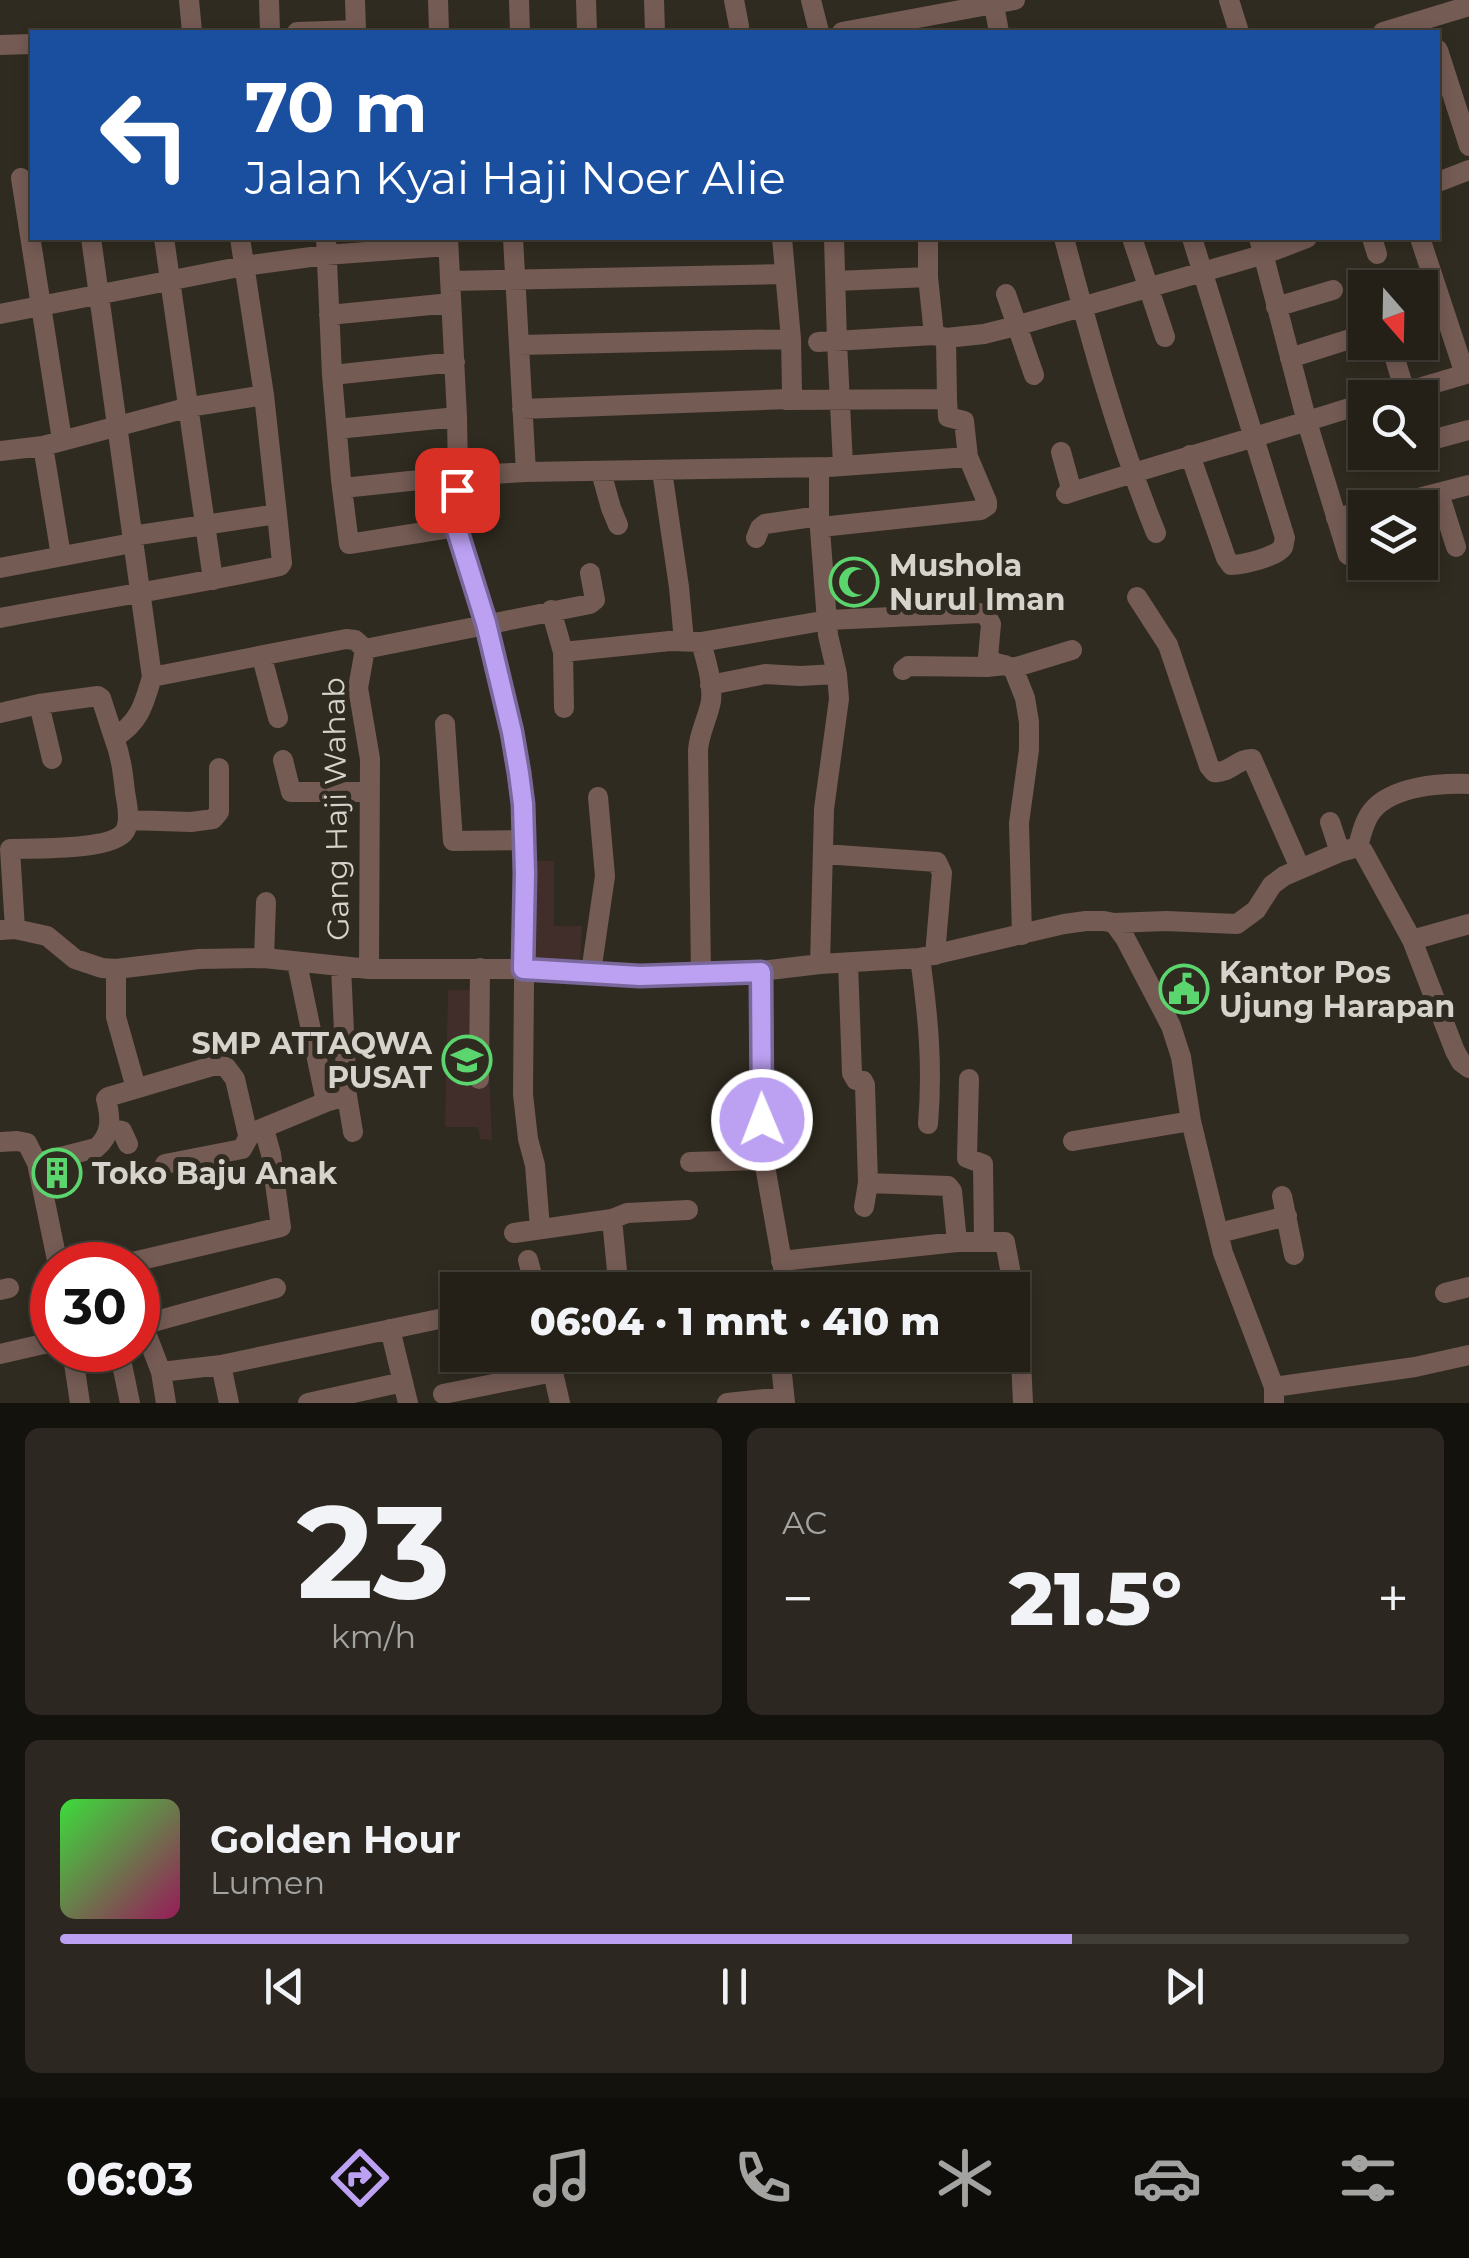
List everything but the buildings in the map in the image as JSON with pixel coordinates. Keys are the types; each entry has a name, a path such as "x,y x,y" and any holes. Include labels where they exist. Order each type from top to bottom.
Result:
{"street":[{"path":"190,0 192,30"},
{"path":"269,0 270,30"},
{"path":"355,0 356,30"},
{"path":"438,0 439,30"},
{"path":"519,0 520,30"},
{"path":"586,0 587,30"},
{"path":"654,0 655,30"},
{"path":"734,0 738,26"},
{"path":"811,0 818,30"},
{"path":"877,30 1015,0"},
{"path":"1229,0 1238,30"},
{"path":"993,2 999,30"},
{"path":"1398,30 1429,26 1469,6"},
{"path":"0,45 30,44"},
{"path":"1440,56 1469,146"},
{"path":"1440,181 1469,170"},
{"path":"18,178 42,307 61,556"},
{"path":"91,240 152,677 137,718 128,730 114,738"},
{"path":"164,240 213,580"},
{"path":"0,618 282,565 264,395 240,240"},
{"path":"513,240 526,472"},
{"path":"782,240 792,392 785,400"},
{"path":"834,240 836,281 828,342 840,402 843,465"},
{"path":"756,538 764,524 985,509 987,502 968,457 965,423 961,418 948,417 940,337 928,277 928,240"},
{"path":"1065,240 1132,472 1156,533"},
{"path":"1133,240 1165,337"},
{"path":"1190,455 1231,565 1278,552 1285,545 1285,538 1193,240"},
{"path":"828,342 976,335 1204,272 1262,246 1296,240"},
{"path":"1421,240 1467,374 1438,382"},
{"path":"0,314 171,282 326,246 448,242 455,362 456,527 486,623 512,732 523,804 523,1094 540,1228"},
{"path":"326,246 332,375 350,545 456,527"},
{"path":"1262,246 1307,422 1348,555"},
{"path":"450,281 786,274"},
{"path":"836,281 928,277"},
{"path":"1276,307 1333,290"},
{"path":"1006,294 1034,375"},
{"path":"329,315 452,303"},
{"path":"519,345 791,339"},
{"path":"1290,358 1348,340"},
{"path":"332,375 455,362"},
{"path":"0,451 53,443 190,407 264,395"},
{"path":"522,409 947,399"},
{"path":"1061,452 1069,493 1348,409"},
{"path":"337,428 456,417"},
{"path":"1438,438 1469,430"},
{"path":"343,488 526,472 819,467 968,457"},
{"path":"819,467 828,635 840,698 826,794 820,964"},
{"path":"601,472 618,525"},
{"path":"662,472 679,587 693,642 710,685 711,700 698,750 701,975"},
{"path":"1456,547 1439,494 1469,485"},
{"path":"0,564 61,556 206,523 277,514"},
{"path":"1336,518 1348,515"},
{"path":"152,677 352,639 365,648 590,604 595,600 590,574"},
{"path":"1137,597 1168,645 1209,766 1221,773 1252,758 1300,868"},
{"path":"551,610 562,652 564,708"},
{"path":"562,652 670,640 693,642 828,620 986,615 991,624 988,657 1010,666 1026,698 1029,722 1019,823 1022,935"},
{"name":"Gang Haji Wahab","path":"365,648 358,688 370,759 369,969"},
{"path":"903,670 908,666 1010,666 1072,650"},
{"path":"264,655 278,718"},
{"path":"710,685 765,674 836,674"},
{"path":"0,713 100,696 120,752 128,820 117,838 70,847 5,849 8,929 47,936 62,951 88,964 116,968 200,959 264,958 369,969 523,969 640,976 761,972 928,956 1086,921 1114,924 1243,920 1256,910 1272,886 1300,868 1349,849 1362,851 1412,940 1454,1051 1469,1068"},
{"path":"39,704 52,758"},
{"path":"445,724 453,842 524,840"},
{"path":"284,760 291,792 370,792"},
{"path":"128,820 213,819 218,812 219,768"},
{"path":"1349,849 1374,808 1384,802 1422,786 1469,784"},
{"path":"591,972 605,876 598,797"},
{"path":"1330,822 1349,849"},
{"path":"824,854 937,862 942,873 928,956 932,1080 928,1124"},
{"path":"264,958 266,902"},
{"path":"1114,924 1171,1026 1182,1057 1191,1121 1219,1233 1274,1395 1469,1355"},
{"path":"1412,940 1469,924"},
{"path":"297,962 326,1102"},
{"path":"848,962 852,1074 865,1085 868,1183 864,1207"},
{"path":"341,967 352,1132"},
{"path":"116,968 116,1017 136,1088"},
{"path":"479,1079 480,968"},
{"path":"761,972 764,1160 784,1272"},
{"path":"37,1163 96,1148 104,1142 110,1116 106,1099 216,1065 226,1066 256,1132 271,1154 280,1227 160,1256"},
{"path":"969,1078 967,1158 983,1164 984,1242"},
{"path":"164,1164 237,1151 256,1132 347,1096"},
{"path":"1073,1140 1191,1121"},
{"path":"109,1128 122,1131 128,1144"},
{"path":"0,1142 27,1143 37,1163 53,1242"},
{"path":"690,1162 764,1160"},
{"path":"868,1183 948,1186 952,1191 957,1242"},
{"path":"1219,1233 1284,1206 1294,1255"},
{"path":"514,1233 627,1213 688,1210"},
{"path":"612,1218 617,1270"},
{"path":"782,1260 957,1242 1004,1242 1010,1272"},
{"path":"528,1260 531,1272"},
{"path":"1445,1294 1469,1287"},
{"path":"160,1320 276,1288"},
{"path":"166,1403 161,1372 221,1366 440,1319"},
{"path":"308,1403 406,1392 390,1330"},
{"path":"0,1354 30,1347"},
{"path":"221,1366 229,1403"},
{"path":"75,1372 80,1403"},
{"path":"124,1372 130,1403"},
{"path":"443,1394 520,1372"},
{"path":"553,1372 560,1403"},
{"path":"728,1403 784,1400 782,1372"},
{"path":"1021,1372 1024,1403"}],"shaded area":[{"path":"531,861 554,861 554,926 582,926 580,970 526,967"},
{"name":"SMP ATTAQWA PUSAT","path":"448,990 478,990 487,1027 492,1140 480,1139 478,1127 445,1127"}],"place":[{"name":"Mushola Nurul Iman","path":"854,582"},
{"name":"Kantor Pos Ujung Harapan","path":"1184,989"},
{"name":"SMP ATTAQWA PUSAT","path":"467,1060"},
{"name":"Toko Baju Anak","path":"57,1173"}],"route":[{"path":"457,490 456,527 486,623 519,773 525,873 523,969 640,976 761,972 762,1120"}]}
